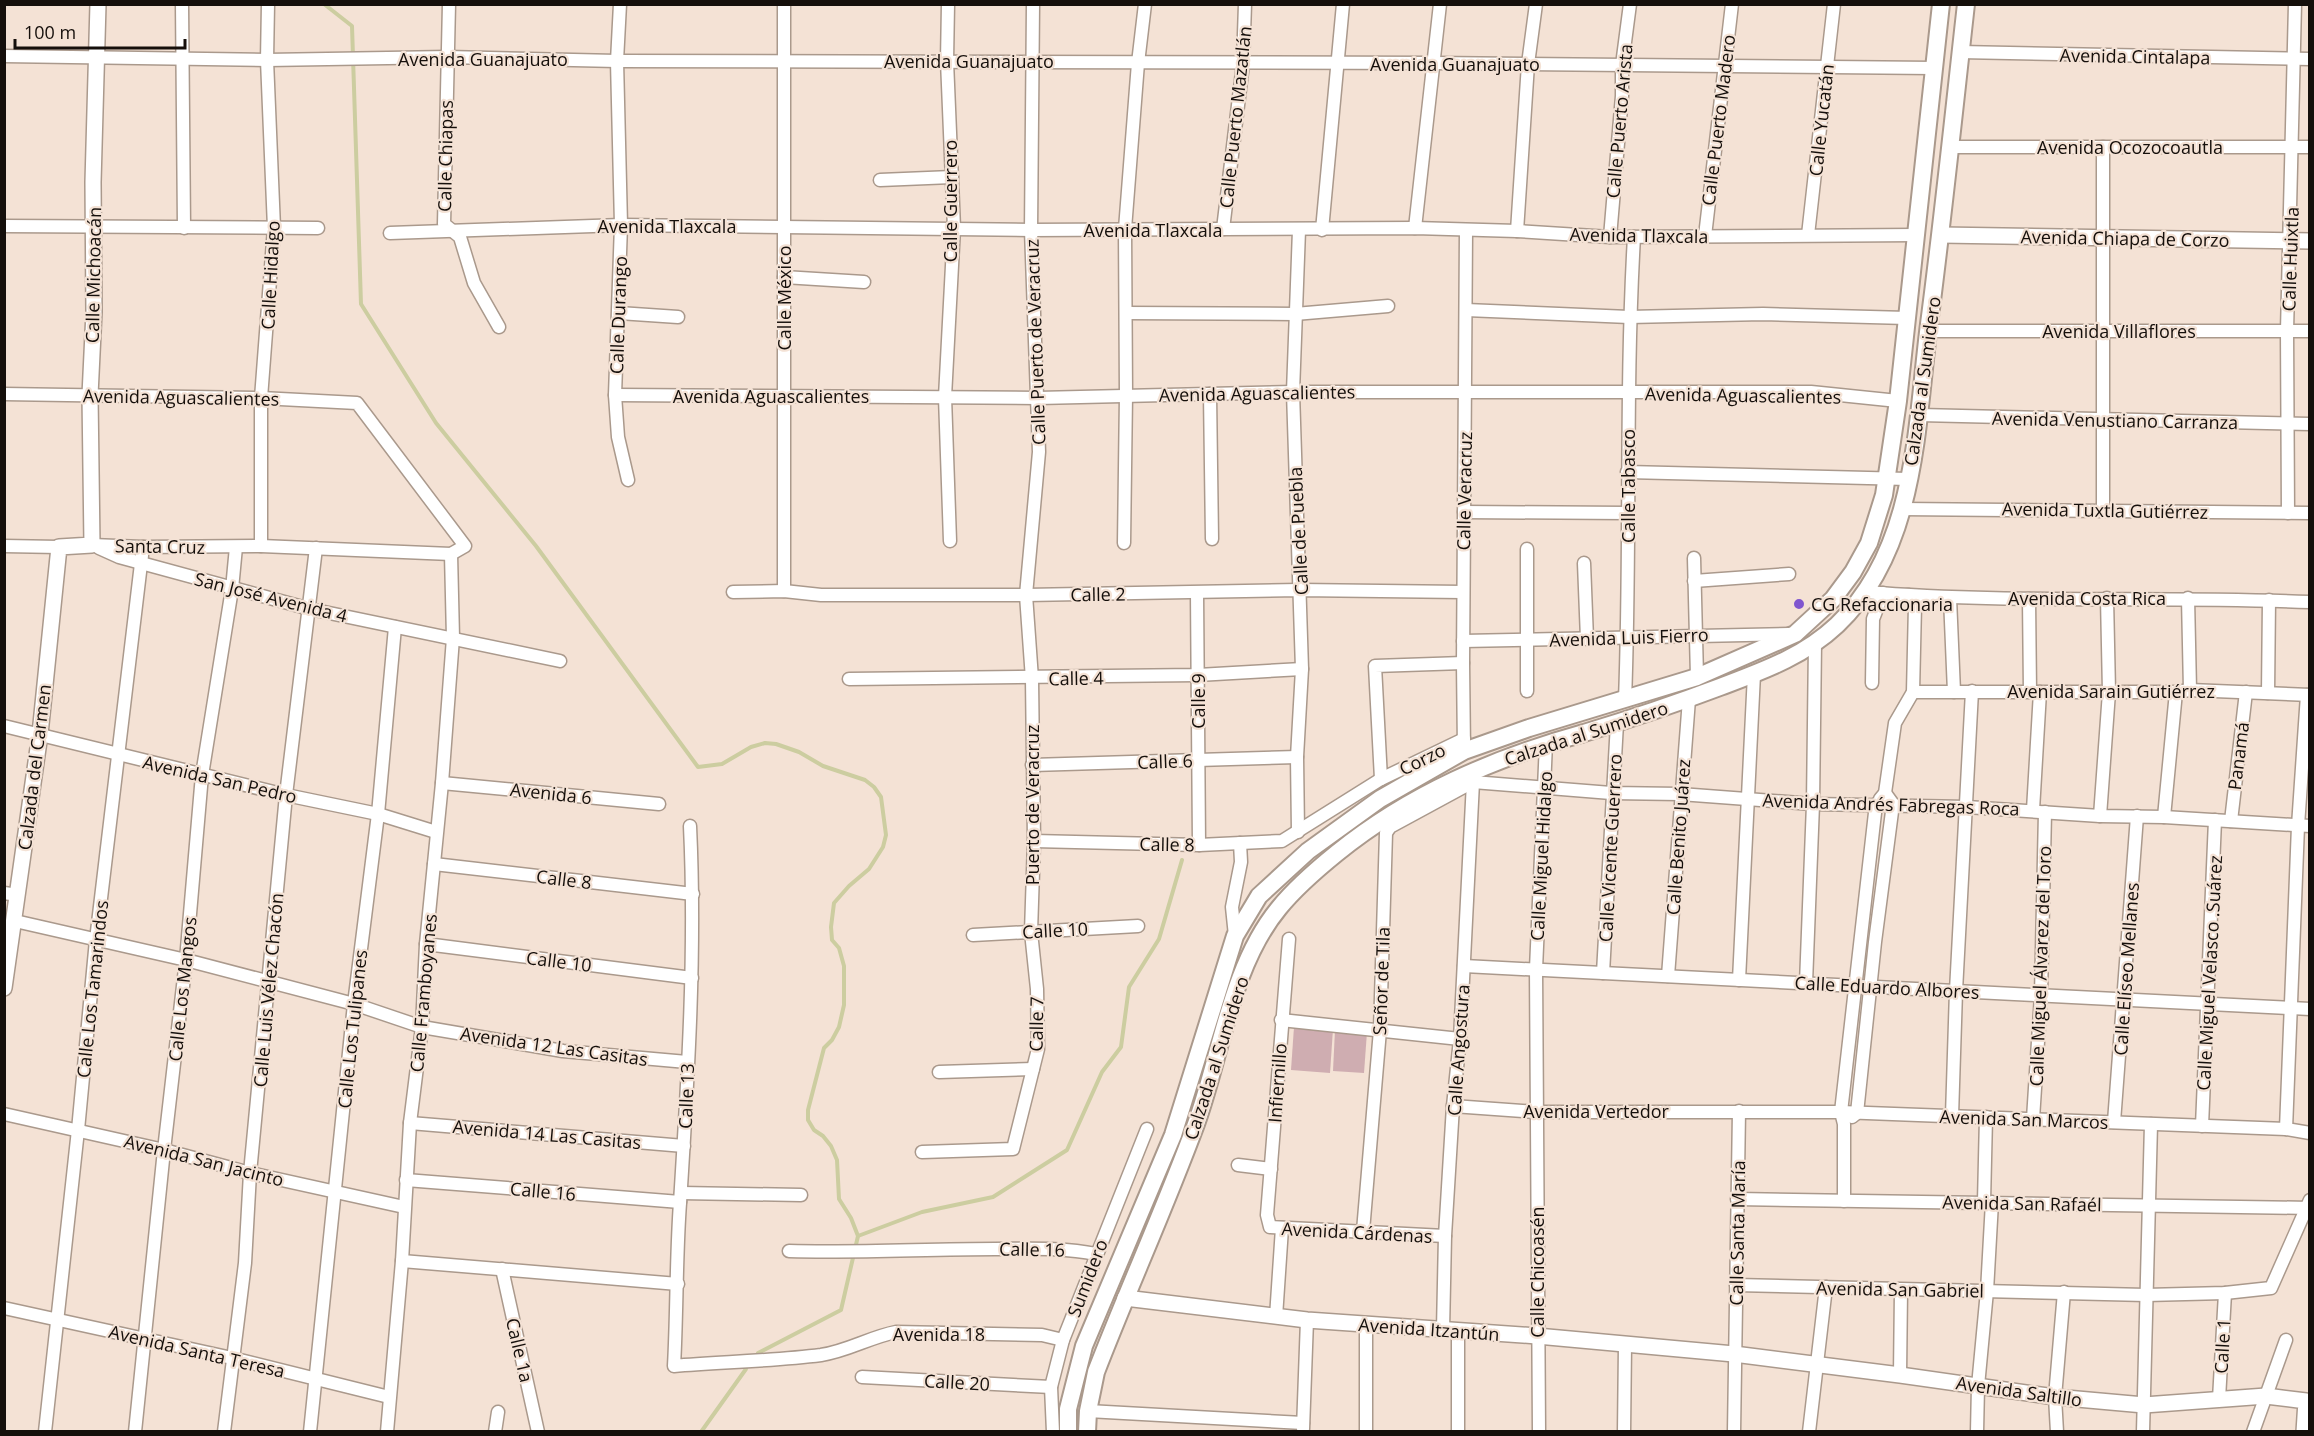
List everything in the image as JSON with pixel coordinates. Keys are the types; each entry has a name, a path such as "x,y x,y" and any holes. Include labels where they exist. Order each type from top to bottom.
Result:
{"main road":[{"name":"Calzada al Sumidero","path":"1068,1431 1068,1409 1084,1346 1173,1135 1235,936 1260,896 1308,851 1380,799 1464,745 1625,700 1697,677 1795,634 1827,605 1853,572 1875,527 1887,478 1898,401 1941,4"},
{"name":"Calzada al Sumidero","path":"1087,1431 1088,1411 1096,1372 1197,1121 1233,999 1253,951 1277,911 1310,875 1368,829 1425,794 1471,777 1546,744 1689,699 1789,659 1815,643 1848,614 1865,592 1885,556 1901,509 1920,415 1966,4"}],"street":[{"name":"Calle Michoacán","path":"93,545 90,395 94,312 93,182 98,4"},
{"path":"182,4 183,228"},
{"name":"Calle Hidalgo","path":"261,546 261,398 274,228 267,60 268,4"},
{"name":"Calle Chiapas","path":"449,4 444,224 460,237 474,283 499,327"},
{"name":"Calle Durango","path":"620,4 617,61 621,225 615,395 618,437 628,480"},
{"name":"Calle México","path":"784,4 784,591"},
{"name":"Calle Guerrero","path":"948,4 947,61 954,228 945,398 950,542"},
{"name":"Calle Puerto de Veracruz","path":"1032,679 1026,595 1037,472 1038,398 1031,230 1033,4"},
{"path":"1124,543 1125,229 1145,4"},
{"name":"Calle Puerto Mazatlán","path":"1223,229 1243,64 1245,4"},
{"path":"1322,230 1343,4"},
{"path":"1415,228 1440,4"},
{"path":"1517,231 1528,64 1536,4"},
{"name":"Calle Puerto Arista","path":"1610,237 1622,96 1622,65 1630,4"},
{"name":"Calle Puerto Madero","path":"1705,236 1732,4"},
{"name":"Calle Yucatán","path":"1808,235 1834,4"},
{"name":"Calle Huixtla","path":"2288,513 2287,331 2295,4"},
{"name":"Avenida Cintalapa","path":"1960,52 2310,59"},
{"name":"Avenida Guanajuato","path":"4,56 267,60 447,57 617,61 1434,63 1934,68"},
{"name":"Avenida Ocozocoautla","path":"1950,147 2310,147"},
{"path":"2103,147 2103,510"},
{"path":"880,180 952,177"},
{"name":"Avenida Tlaxcala","path":"390,233 621,225 1031,230 1415,228 1610,237 1916,235"},
{"path":"4,226 318,228"},
{"name":"Calle de Puebla","path":"1298,832 1298,757 1302,669 1293,392 1299,230"},
{"name":"Calle Veracruz","path":"1464,745 1466,231"},
{"name":"Avenida Chiapa de Corzo","path":"1941,235 2310,241"},
{"name":"Calle Tabasco","path":"1625,700 1629,317 1634,237"},
{"path":"784,277 864,282"},
{"path":"1126,313 1295,314 1388,306"},
{"path":"1466,310 1629,317 1763,314 1907,318"},
{"path":"619,313 678,317"},
{"name":"Avenida Villaflores","path":"1928,330 2310,331"},
{"name":"Avenida Aguascalientes","path":"615,395 1038,398 1293,392 1811,392 1898,401"},
{"path":"1210,393 1212,539"},
{"name":"Avenida Aguascalientes","path":"4,394 261,398 357,403 465,546 451,554"},
{"name":"Avenida Venustiano Carranza","path":"1920,415 2310,424"},
{"path":"1627,472 1908,478"},
{"name":"Avenida Tuxtla Gutiérrez","path":"1901,509 2310,513"},
{"path":"1464,512 1627,513"},
{"name":"San José Avenida 4","path":"93,545 119,557 309,609 561,661"},
{"name":"Santa Cruz","path":"4,546 261,546 451,554"},
{"name":"Calzada del Carmen","path":"5,982 15,921 11,894 40,734 59,547"},
{"name":"Calle Los Tamarindos","path":"45,1431 96,940 143,547"},
{"name":"Calle Los Mangos","path":"135,1431 186,960 202,775 232,589 236,547"},
{"name":"Calle Luis Vélez Chacón","path":"224,1431 245,1263 250,1173 286,795 316,548"},
{"path":"1527,549 1527,691"},
{"name":"Calle Framboyanes","path":"387,1431 402,1261 410,1123 422,1027 426,944 453,638 451,554"},
{"path":"1694,558 1697,677"},
{"path":"1584,563 1587,639"},
{"path":"1694,581 1789,574"},
{"name":"Calle 2","path":"733,592 784,591 820,595 1026,595 1299,590 1463,592"},
{"name":"Avenida Costa Rica","path":"1865,592 1950,598 2188,598 2310,602"},
{"name":"Calle 9","path":"1197,593 1199,845"},
{"path":"1872,683 1873,619 1883,593"},
{"path":"1844,1201 1842,1118 1876,804 1886,793 1895,723 1913,692 1915,605 1908,595"},
{"path":"1950,598 1954,693"},
{"name":"Calle Miguel Álvarez del Toro","path":"2029,598 2039,811 2041,995 2033,1119"},
{"path":"2100,816 2109,692 2108,598"},
{"path":"2188,598 2190,690"},
{"path":"2268,693 2269,600"},
{"name":"Calle Los Tulipanes","path":"310,1431 354,1004 378,814 395,627"},
{"name":"Avenida Luis Fierro","path":"1463,641 1528,641 1696,634 1795,634"},
{"path":"1806,983 1813,804 1815,643"},
{"path":"1381,779 1375,666 1463,663"},
{"name":"Calle 4","path":"849,679 924,677 957,680 1032,679 1198,675 1302,669"},
{"path":"1739,980 1746,798 1754,674"},
{"name":"Puerto de Veracruz","path":"1031,932 1034,841 1032,679"},
{"name":"Avenida Sarain Gutiérrez","path":"1913,692 2176,692 2190,690 2308,695"},
{"path":"1952,1116 1956,991 1972,691"},
{"path":"2164,817 2176,692"},
{"name":"Panamá","path":"2231,821 2246,692"},
{"path":"2286,1129 2290,1008 2304,826 2308,695"},
{"name":"Calle Benito Juárez","path":"1668,976 1689,699"},
{"name":"Calle Vicente Guerrero","path":"1603,973 1611,793 1617,723"},
{"name":"Avenida San Pedro","path":"4,726 286,795 378,814 436,832"},
{"name":"Calle Miguel Hidalgo","path":"1536,1112 1536,969 1546,744"},
{"name":"Corzo","path":"1298,832 1381,779 1464,745"},
{"name":"Calle 6","path":"1032,765 1298,757"},
{"name":"Avenida Andrés Fabregas Roca","path":"1471,777 1544,788 1611,793 1680,794 1813,804 1967,807 2304,826"},
{"name":"Calle Angostura","path":"1458,1431 1445,1236 1453,1106 1460,1039 1471,777"},
{"name":"Señor de Tila","path":"1363,1231 1380,1030 1386,833 1390,827 1471,777"},
{"name":"Avenida 6","path":"442,783 659,804"},
{"path":"1857,1113 1893,804 1886,793"},
{"name":"Calle Elíseo Mellanes","path":"2114,1122 2137,816"},
{"name":"Calle Miguel Velasco .Suárez","path":"2202,1126 2215,820"},
{"name":"Calle 13","path":"674,1366 680,1198 693,978 690,826"},
{"name":"Calle 8","path":"1034,841 1199,845 1282,841 1298,832"},
{"path":"1235,936 1232,907 1241,862 1240,843"},
{"name":"Calle 8","path":"434,864 693,894"},
{"name":"Avenida 12 Las Casitas","path":"15,921 186,960 354,1004 422,1027 563,1051 687,1062"},
{"name":"Calle 10","path":"973,934 1138,926"},
{"name":"Calle 7","path":"922,1152 1013,1149 1038,1049 1037,989 1031,932"},
{"name":"Infiernillo","path":"1276,1317 1276,1227 1267,1215 1289,939"},
{"name":"Calle 10","path":"426,944 693,978"},
{"name":"Calle Eduardo Albores","path":"1464,966 2310,1009"},
{"path":"1281,1020 1460,1039"},
{"path":"939,1072 1033,1069"},
{"name":"Avenida Vertedor","path":"1453,1106 1536,1112 1739,1111"},
{"name":"Avenida San Marcos","path":"1739,1111 1842,1118 1857,1113 2114,1122 2286,1129 2310,1133"},
{"name":"Calle Santa María","path":"1734,1431 1739,1111"},
{"name":"Calle Chicoasén","path":"1536,1112 1539,1431"},
{"name":"Avenida San Jacinto","path":"4,1114 404,1207"},
{"path":"1977,1431 1978,1386 1987,1291 1986,1118"},
{"name":"Avenida 14 Las Casitas","path":"410,1123 684,1146"},
{"path":"2143,1431 2151,1124"},
{"name":"Sumidero","path":"1053,1431 1052,1387 1063,1340 1095,1254 1147,1129"},
{"path":"1238,1165 1271,1169"},
{"name":"Calle 16","path":"406,1180 680,1198 801,1195"},
{"name":"Avenida San Rafaél","path":"1737,1199 2309,1205"},
{"name":"Avenida San Gabriel","path":"1736,1285 2146,1295 2225,1293 2271,1288 2309,1205"},
{"name":"Avenida Cárdenas","path":"1276,1227 1445,1236"},
{"name":"Calle 16","path":"789,1251 1060,1249 1095,1254"},
{"path":"402,1261 678,1284"},
{"name":"Calle 1a","path":"502,1269 538,1431"},
{"path":"1809,1431 1826,1287"},
{"path":"1900,1290 1900,1375"},
{"path":"2057,1431 2055,1397 2064,1292"},
{"name":"Calle 1","path":"2219,1399 2225,1293"},
{"name":"Avenida Itzantún","path":"1125,1298 1307,1320 1537,1336 1734,1354"},
{"name":"Avenida Santa Teresa","path":"4,1308 56,1318 389,1397"},
{"path":"1088,1411 1303,1427 1307,1320"},
{"path":"1366,1325 1366,1431"},
{"name":"Avenida 18","path":"674,1366 822,1354 846,1349 877,1336 896,1332 1042,1335 1063,1340"},
{"path":"2253,1431 2286,1340"},
{"path":"1624,1345 1624,1431"},
{"name":"Avenida Saltillo","path":"1734,1354 2055,1397 2144,1405 2308,1395"},
{"name":"Calle 20","path":"862,1377 1052,1387"},
{"path":"2304,1431 2308,1395"},
{"path":"495,1431 498,1412"}],"shaded area":[{"path":"1294,1027 1333,1029 1330,1073 1291,1070"},
{"path":"1335,1030 1367,1032 1364,1073 1333,1071"}],"waterway":[{"path":"324,4 352,26 361,304 436,423 536,546 698,767 722,764 751,747 765,743 776,744 799,752 823,766 865,780 881,797 886,835 883,847 869,869 834,903 832,940 839,948 844,966 844,1005 839,1027 832,1040 824,1048 808,1110 808,1120 814,1130 831,1146 837,1160 839,1199 851,1218 858,1236 841,1310 758,1353"},
{"path":"858,1236 922,1212 993,1197 1067,1150 1102,1072 1121,1047 1129,987 1159,939 1182,860"},
{"path":"701,1432 746,1369"}],"place":[{"name":"CG Refaccionaria","path":"1799,604"}]}
